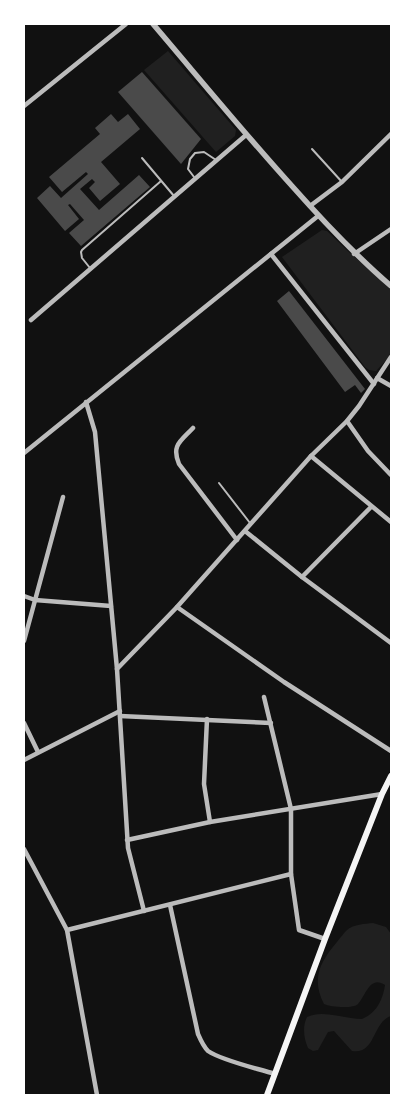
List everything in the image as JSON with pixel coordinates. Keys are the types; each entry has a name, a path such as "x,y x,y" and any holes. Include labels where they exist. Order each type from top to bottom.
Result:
{"main road":[{"path":"267,1095 325,939 382,794 391,776"}],"street":[{"path":"24,106 126,24"},
{"path":"152,24 318,216 354,254 391,286"},
{"path":"310,206 342,182 391,134"},
{"path":"31,320 246,135"},
{"path":"24,453 318,216"},
{"path":"354,254 391,229"},
{"path":"271,254 374,384"},
{"path":"116,669 177,607 311,456 347,421 391,357"},
{"path":"377,378 391,386"},
{"path":"86,402 95,432 120,713 127,840 144,911"},
{"path":"347,421 368,452 391,475"},
{"path":"193,428 176,446 175,454 179,464 237,540"},
{"path":"311,456 391,522"},
{"path":"24,641 62,496"},
{"path":"302,577 371,507"},
{"path":"245,531 302,577 391,642"},
{"path":"24,596 35,600 111,606"},
{"path":"177,607 284,682 391,751"},
{"path":"264,697 291,809 291,874 299,930 325,939"},
{"path":"24,760 120,713 271,723"},
{"path":"207,720 204,784 210,822"},
{"path":"24,723 38,752"},
{"path":"127,840 210,822 382,794"},
{"path":"24,849 67,930 97,1095"},
{"path":"67,930 291,874"},
{"path":"170,905 198,1034 202,1044 219,1056 275,1074"}],"lane":[{"path":"312,149 342,182"},
{"path":"194,178 188,169 192,155 204,152 216,160"},
{"path":"142,158 174,196"},
{"path":"90,268 82,258 82,250 161,181"},
{"path":"219,483 251,524"}],"shaded area":[{"path":"168,51 236,130 235,136 216,152 144,70"},
{"path":"322,230 327,231 391,288 391,355 376,371 365,367 282,257"},
{"path":"373,923 386,927 391,934 391,1016 380,1025 366,1048 360,1051 352,1051 334,1031 328,1032 318,1050 313,1051 308,1048 305,1037 304,1025 307,1017 327,1014 362,1019 372,1013 381,1000 385,985 376,982 369,987 358,1004 347,1007 324,1004 318,987 319,971 322,964 343,934 353,927"}],"building":[{"path":"142,72 201,139 181,164 118,92"},
{"path":"111,114 118,122 128,114 140,129 101,162 120,184 100,201 89,188 95,182 92,179 80,189 99,210 139,175 150,187 81,246 69,233 84,220 70,204 68,205 79,219 65,231 37,198 50,186 61,198 88,174 86,172 62,192 49,177 100,134 95,128"},
{"path":"289,291 365,389 361,393 355,385 345,392 277,301"}]}
